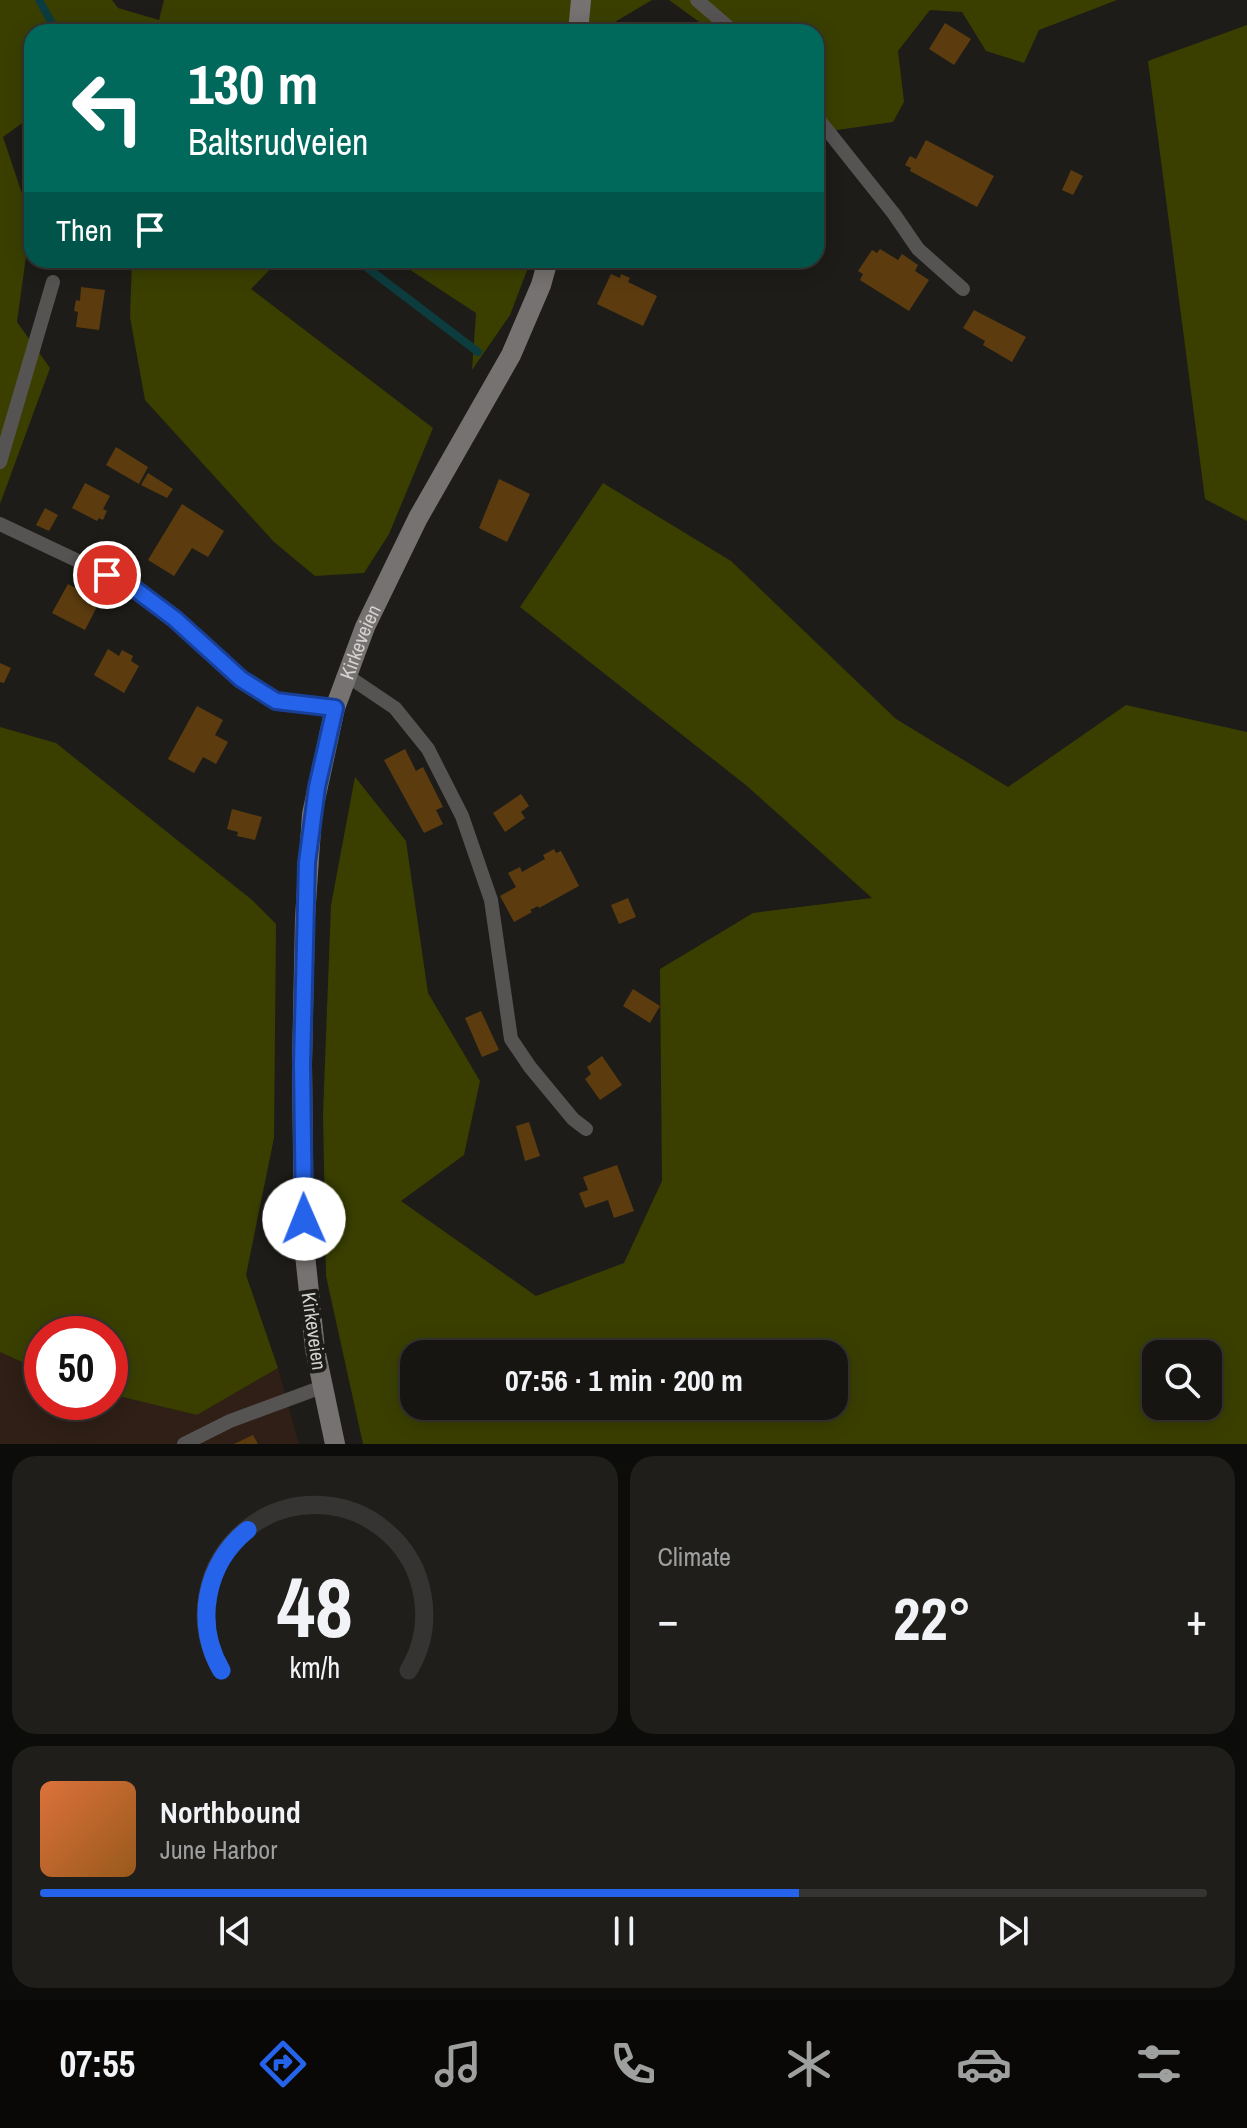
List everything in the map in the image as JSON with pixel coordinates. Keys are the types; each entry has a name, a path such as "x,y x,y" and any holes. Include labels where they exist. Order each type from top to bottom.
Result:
{"main road":[{"path":"579,24 581,0"},
{"name":"Kirkeveien","path":"335,1444 322,1387 304,1245 304,932 312,814 335,708 380,593 418,518 511,355 545,268"}],"lane":[{"path":"697,0 725,24"},
{"path":"824,126 918,249 963,289"},
{"path":"0,462 53,282"},
{"path":"0,524 131,586 175,619 241,679 276,701 335,708"},
{"path":"346,675 395,708 428,749 462,816 491,900 511,1039 573,1119 586,1129"},
{"path":"184,1444 230,1421 322,1387"}],"shaded area":[{"path":"0,1352 24,1363 24,1420 128,1420 128,1398 197,1415 278,1368 299,1444 0,1444"}],"green space":[{"path":"0,0 112,0 118,8 159,20 164,0 652,0 612,24 24,24 24,122 3,137 24,199 24,268 17,322 50,368 0,504"},
{"path":"669,0 1117,0 1039,30 1024,63 986,51 962,12 930,10 898,51 904,102 893,122 824,132 824,24 702,24"},
{"path":"1247,25 1247,521 1205,499 1148,61"},
{"path":"132,268 271,268 251,289 433,428 389,534 364,573 315,576 274,542 145,400 130,317"},
{"path":"407,268 528,268 510,315 472,370 476,313"},
{"path":"603,483 731,561 896,719 1008,787 1126,705 1247,732 1247,1444 363,1444 326,1276 323,1114 331,905 355,777 406,841 428,993 480,1081 464,1155 401,1201 536,1296 624,1263 662,1181 660,969 753,913 872,898 747,786 520,607"},
{"path":"0,727 56,743 252,900 276,924 274,1138 246,1275 278,1368 197,1415 128,1398 128,1316 24,1316 24,1363 0,1352"}],"building":[{"path":"945,23 971,39 954,65 929,49"},
{"path":"926,140 994,176 977,207 910,171 911,168 905,165 910,156 916,159"},
{"path":"1071,170 1083,176 1073,195 1062,190"},
{"path":"880,249 898,260 902,254 918,265 915,271 929,280 909,311 860,280 863,274 858,271 872,250 877,253"},
{"path":"611,274 630,278 628,282 657,296 643,326 597,304"},
{"path":"81,287 105,290 99,330 76,327 78,312 74,311 76,300 80,301"},
{"path":"974,310 1026,337 1012,362 983,345 985,341 963,328"},
{"path":"116,447 148,467 139,484 106,465"},
{"path":"148,473 173,489 167,498 141,485"},
{"path":"499,479 530,494 507,542 479,528"},
{"path":"85,483 110,496 103,509 107,511 103,520 99,518 97,521 72,508"},
{"path":"182,504 224,531 208,557 192,548 174,576 148,560"},
{"path":"45,508 58,515 49,531 36,525"},
{"path":"68,584 100,601 85,630 52,613"},
{"path":"108,649 119,656 122,650 133,656 131,661 139,666 124,693 94,675"},
{"path":"0,663 11,668 4,683 0,682"},
{"path":"197,706 223,720 215,735 228,742 216,764 203,757 194,773 168,759"},
{"path":"405,749 416,771 423,767 443,807 436,810 443,824 424,833 384,760"},
{"path":"521,794 529,806 521,812 525,818 505,832 493,813"},
{"path":"232,809 262,817 255,840 237,836 238,832 227,829"},
{"path":"554,849 556,853 561,851 579,886 530,910 532,912 514,922 500,896 516,887 508,873 520,867 522,872 545,859 543,855"},
{"path":"628,898 636,917 619,924 611,905"},
{"path":"633,989 660,1006 650,1023 623,1006"},
{"path":"481,1011 499,1050 482,1057 465,1018"},
{"path":"602,1056 622,1085 600,1100 585,1079 591,1074 587,1067"},
{"path":"529,1122 540,1156 525,1161 516,1126"},
{"path":"617,1165 634,1211 614,1218 608,1200 585,1208 579,1193 588,1190 583,1177"},
{"path":"253,1435 258,1444 234,1444"}],"waterway":[{"path":"39,0 52,24"},
{"path":"368,268 478,352"}],"route":[{"path":"107,575 131,586 175,619 241,679 276,701 335,708 312,814 307,863 302,1064 304,1219"}]}
